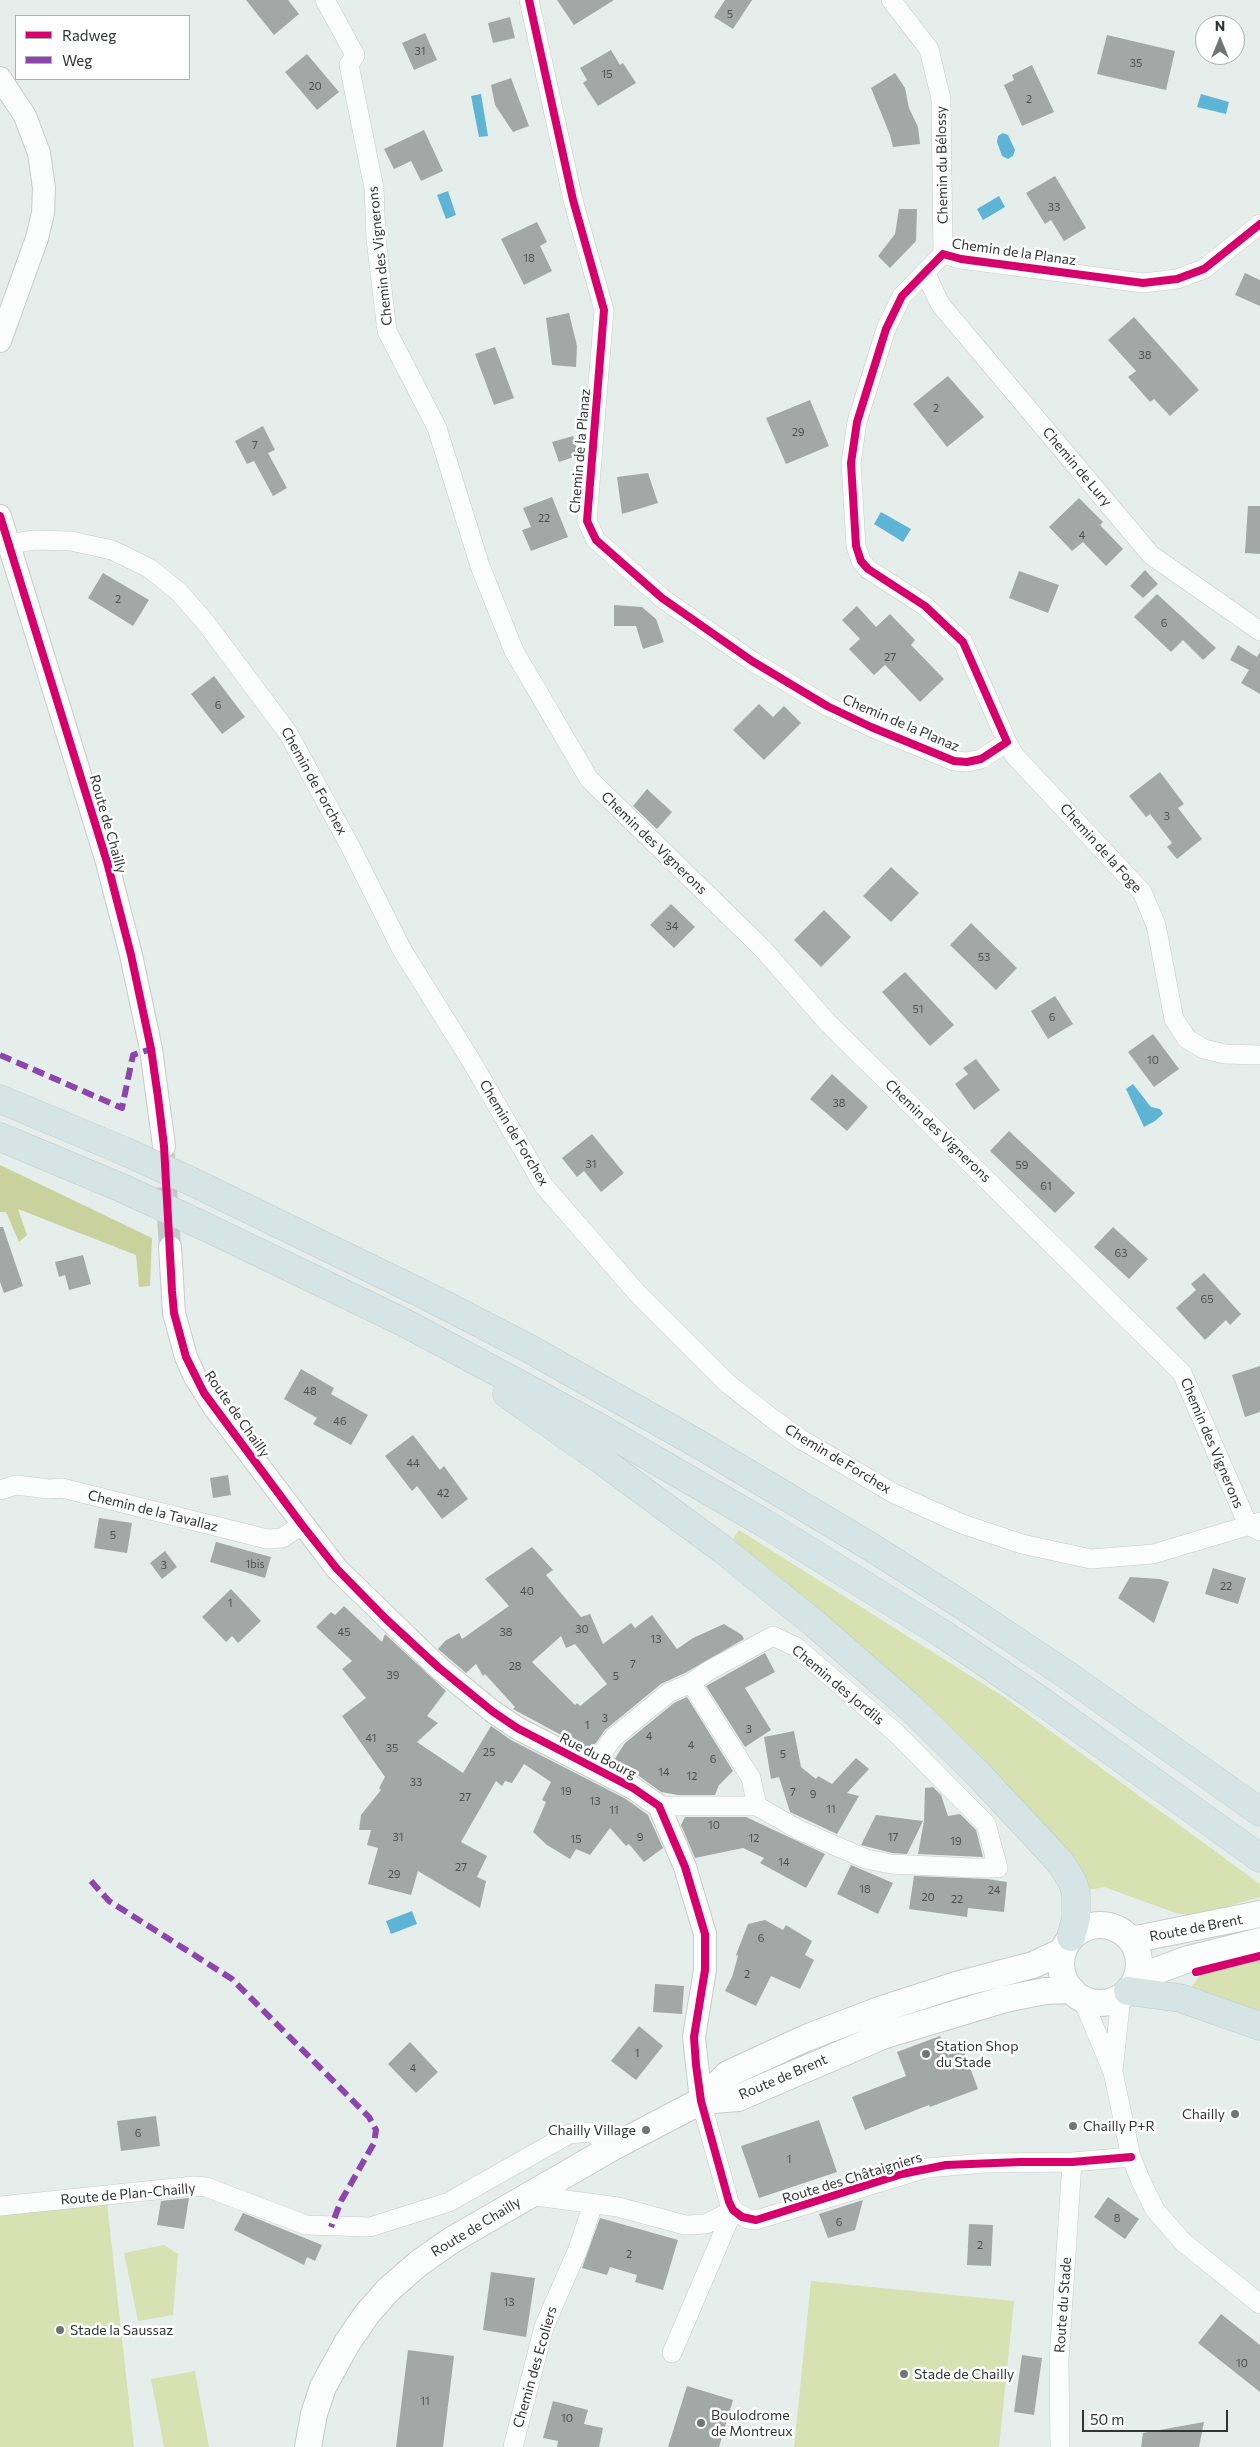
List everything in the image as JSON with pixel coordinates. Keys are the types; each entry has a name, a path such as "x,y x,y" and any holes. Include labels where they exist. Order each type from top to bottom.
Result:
{"highway":[{"path":"0,1099 124,1151 339,1251 519,1344 724,1459 871,1547 959,1603 1067,1675 1260,1812"},
{"path":"0,1137 122,1188 405,1323 600,1428 853,1577 1038,1698 1260,1858"},
{"path":"405,1323 604,1462 722,1549 814,1623 910,1708 980,1776 1062,1863 1076,1892 1076,1918 1067,1944"},
{"path":"1128,1989 1180,1998 1260,2026"}],"main road":[{"name":"Route de Brent","path":"1131,1940 1170,1934 1260,1914"},
{"path":"1107,1925 1124,1933 1131,1940 1139,1958 1128,1989 1102,2003 1077,1994 1062,1972 1067,1944 1088,1927 1107,1925"},
{"name":"Route de Brent","path":"1128,1989 1188,1959 1260,1941"},
{"name":"Route de Brent","path":"701,2101 728,2074 806,2038 956,1985 1034,1965 1067,1944"},
{"name":"Route de Brent","path":"701,2101 738,2098 885,2035 1005,1999 1045,1990 1077,1994"},
{"name":"Route de Chailly","path":"308,2447 314,2414 332,2366 377,2302 419,2263 452,2240 529,2195 613,2147 701,2101"}],"street":[{"name":"Chemin des Vignerons","path":"325,0 355,55 349,66 374,188 376,240 388,331 437,428 480,566 514,651 588,779 762,948 828,1024 1182,1373 1256,1526"},
{"name":"Chemin de la Planaz","path":"529,0 573,200 604,310 586,521 596,540 670,603 752,662 828,706 871,727 954,761 967,762 981,759 1006,742 963,642 925,606 868,569 861,562 856,546 851,463 857,422 886,329 902,296 944,254 961,259 1143,283 1177,279 1204,269 1260,224"},
{"name":"Chemin du Bélossy","path":"891,0 929,48 942,99 944,254"},
{"path":"0,78 25,116 39,153 44,188 43,214 37,238 0,341"},
{"name":"Chemin de Lury","path":"925,272 940,304 1152,555 1260,631"},
{"name":"Route de Chailly","path":"0,516 90,805 129,946 151,1049 164,1146"},
{"name":"Chemin de Forchex","path":"8,544 35,540 71,541 112,550 149,568 179,592 206,622 288,733 350,846 402,950 470,1059 544,1186 638,1294 727,1382 802,1440 894,1494 962,1524 1022,1544 1091,1559 1154,1554 1256,1526"},
{"name":"Chemin de la Foge","path":"1006,742 1014,755 1142,892 1156,925 1174,1019 1187,1039 1204,1049 1226,1054 1260,1055"},
{"name":"Route de Chailly","path":"170,1247 174,1313 186,1357 195,1377 302,1525"},
{"name":"Chemin de la Tavallaz","path":"0,1490 16,1485 49,1489 62,1488 267,1539 282,1538 302,1525"},
{"name":"Rue du Bourg","path":"302,1525 352,1585 438,1667 492,1711 516,1728 633,1788 659,1806"},
{"name":"Chemin des Jordils","path":"593,1767 612,1739 668,1693 691,1683 708,1671 773,1636 796,1647 896,1734 986,1824 998,1868 891,1864 866,1859 801,1831 758,1806"},
{"path":"672,2353 733,2210 729,2202 701,2101 694,2037 705,1970 704,1934 685,1867 659,1806 758,1806 751,1778 691,1683"},
{"path":"1113,2072 1128,1989"},
{"path":"1077,1994 1113,2072 1132,2157 1140,2179 1156,2210 1183,2242 1260,2304"},
{"name":"Route de Plan-Chailly","path":"0,2206 194,2186 206,2187 306,2225 370,2227 449,2202 570,2134 590,2132 613,2147"},
{"name":"Route des Châtaigniers","path":"733,2210 742,2218 756,2220 902,2174 946,2165 1072,2162 1132,2157"},
{"name":"Route du Stade","path":"1060,2447 1059,2360 1072,2162"},
{"path":"529,2195 618,2207 695,2225 706,2224 733,2210"},
{"name":"Chemin des Ecoliers","path":"513,2447 544,2326 578,2249 593,2204"}],"green space":[{"path":"0,1165 152,1238 150,1286 139,1287 136,1255 18,1209 27,1235 19,1242 6,1212 0,1212"},
{"path":"739,1530 1004,1697 1260,1884 1260,1897 1194,1916 1176,1913 1104,1887 1089,1890 1085,1877 1074,1857 964,1744 730,1543"},
{"path":"1260,1960 1260,2017 1188,1992 1200,1975"},
{"name":"Stade la Saussaz","path":"107,2203 134,2447 0,2447 0,2214"},
{"path":"164,2245 178,2254 173,2315 138,2321 124,2253"},
{"name":"Stade de Chailly","path":"811,2281 1014,2301 999,2447 794,2447"},
{"path":"195,2371 209,2447 164,2447 151,2379"}],"water":[{"path":"481,94 488,136 479,137 471,96"},
{"path":"1201,94 1229,102 1226,114 1197,107"},
{"path":"1003,133 1008,135 1015,150 1013,156 1008,159 1002,156 997,142 998,136"},
{"path":"448,191 456,215 446,219 437,195"},
{"path":"999,196 1005,207 983,220 977,209"},
{"path":"881,512 911,529 903,542 874,524"},
{"path":"1133,1084 1151,1107 1160,1109 1163,1114 1144,1127 1126,1089"},
{"path":"412,1911 417,1924 391,1934 386,1921"}],"building":[{"path":"246,0 288,0 299,14 274,35"},
{"path":"557,0 614,0 574,25"},
{"path":"725,0 752,0 733,29 714,17"},
{"path":"510,17 515,38 493,43 488,23"},
{"path":"425,33 437,60 414,70 402,43"},
{"path":"1107,35 1175,51 1166,90 1097,74"},
{"path":"611,50 620,65 623,63 636,83 598,106 583,83 587,80 580,68"},
{"path":"307,54 339,92 317,110 285,72"},
{"path":"1032,65 1054,112 1022,126 1004,85 1014,80 1012,75"},
{"path":"895,73 905,88 909,108 918,127 920,144 893,147 871,88"},
{"path":"511,78 529,126 513,132 495,105 491,85"},
{"path":"424,130 443,171 421,181 411,161 394,169 384,149"},
{"path":"1055,176 1086,228 1064,241 1051,220 1045,224 1026,193"},
{"path":"899,209 917,209 916,241 890,268 878,256 895,234"},
{"path":"537,222 547,242 540,246 552,271 524,285 501,239"},
{"path":"1245,273 1260,280 1260,306 1235,295"},
{"path":"569,313 577,346 576,367 552,365 546,318"},
{"path":"1134,317 1199,390 1170,416 1154,399 1150,402 1128,377 1136,371 1108,340"},
{"path":"495,347 514,398 494,405 475,354"},
{"path":"948,376 984,417 947,447 913,404"},
{"path":"810,400 829,446 786,464 766,418"},
{"path":"263,426 275,450 268,453 287,488 273,496 254,461 247,464 235,441"},
{"path":"573,436 579,455 559,462 552,442"},
{"path":"648,473 658,503 622,514 617,477"},
{"path":"552,497 568,537 531,551 522,530 531,527 523,508"},
{"path":"1079,498 1103,522 1100,525 1123,549 1106,566 1083,542 1072,551 1049,527"},
{"path":"1248,506 1260,506 1260,554 1245,553"},
{"path":"1145,570 1158,584 1143,598 1130,586"},
{"path":"1019,571 1059,585 1048,613 1009,598"},
{"path":"103,573 149,600 133,626 88,598"},
{"path":"1157,594 1216,648 1203,660 1183,640 1171,652 1134,617"},
{"path":"614,605 642,607 656,619 664,642 643,649 636,626 614,626"},
{"path":"857,606 876,627 890,614 915,640 911,645 944,679 920,702 885,665 874,675 849,649 860,639 842,620"},
{"path":"1238,645 1257,657 1260,652 1260,694 1241,683 1249,670 1230,660"},
{"path":"214,676 245,717 222,734 191,694"},
{"path":"759,704 773,717 784,706 801,723 764,760 733,730"},
{"path":"1160,772 1184,804 1178,808 1202,839 1177,859 1167,847 1172,843 1150,814 1146,817 1129,796"},
{"path":"647,789 672,812 657,829 633,806"},
{"path":"891,867 919,893 891,922 863,896"},
{"path":"671,904 695,927 674,948 650,925"},
{"path":"824,910 851,937 821,967 794,940"},
{"path":"971,923 1017,968 996,990 950,945"},
{"path":"905,972 954,1025 930,1046 882,992"},
{"path":"1055,996 1073,1024 1048,1039 1031,1011"},
{"path":"1153,1034 1179,1069 1154,1087 1128,1052"},
{"path":"976,1059 1000,1090 974,1110 955,1084 968,1074 963,1068"},
{"path":"832,1074 868,1107 847,1131 810,1099"},
{"path":"1009,1131 1075,1193 1055,1213 990,1151"},
{"path":"592,1134 624,1173 601,1192 584,1171 577,1177 562,1158"},
{"path":"0,1227 3,1227 23,1286 4,1293 0,1282"},
{"path":"1113,1227 1148,1259 1129,1279 1094,1247"},
{"path":"83,1255 91,1284 69,1290 65,1275 59,1277 55,1262"},
{"path":"1204,1273 1241,1314 1230,1325 1226,1320 1205,1340 1176,1308 1196,1290 1191,1284"},
{"path":"1260,1366 1260,1412 1245,1417 1232,1375"},
{"path":"301,1369 334,1388 331,1394 368,1415 351,1445 313,1424 317,1418 284,1399"},
{"path":"413,1435 440,1470 444,1466 468,1499 442,1519 417,1486 412,1491 385,1456"},
{"path":"228,1475 231,1495 213,1498 210,1478"},
{"path":"99,1518 132,1523 127,1553 94,1548"},
{"path":"216,1542 271,1557 265,1578 210,1562"},
{"path":"532,1547 553,1570 546,1575 581,1617 590,1614 603,1644 631,1623 635,1628 652,1615 677,1649 693,1638 724,1624 742,1635 744,1639 685,1673 661,1684 605,1730 596,1743 587,1749 513,1709 515,1707 485,1674 483,1676 476,1664 466,1673 438,1649 445,1641 459,1633 462,1639 509,1606 485,1579","holes":["561,1636 566,1648 575,1644 607,1684 580,1706 577,1703 575,1705 532,1662"]},
{"path":"165,1551 177,1567 162,1579 150,1563"},
{"path":"1213,1568 1246,1578 1238,1604 1205,1594"},
{"path":"1130,1577 1160,1579 1169,1582 1154,1623 1118,1598"},
{"path":"231,1589 261,1621 238,1643 232,1636 226,1642 202,1617"},
{"path":"344,1606 382,1642 385,1634 446,1691 427,1716 438,1723 417,1742 463,1773 491,1726 511,1740 626,1799 648,1815 663,1848 644,1862 629,1844 626,1846 610,1828 590,1855 576,1849 570,1859 547,1845 533,1832 546,1802 542,1800 551,1782 524,1764 512,1783 505,1781 502,1786 496,1781 461,1842 487,1856 477,1877 486,1881 480,1908 418,1871 411,1895 368,1884 378,1848 367,1845 371,1830 359,1830 361,1815 381,1790 379,1788 385,1777 342,1716 366,1698 342,1669 352,1661 316,1627 331,1612 335,1615"},
{"path":"765,1653 775,1672 745,1688 771,1730 745,1747 706,1686"},
{"path":"687,1697 733,1771 719,1785 715,1795 678,1795 661,1792 639,1776 612,1763 625,1743 674,1703"},
{"path":"794,1731 801,1767 816,1779 818,1776 832,1784 856,1758 869,1769 847,1793 859,1796 837,1834 790,1812 779,1777 771,1779 764,1737"},
{"path":"933,1787 941,1795 948,1816 960,1814 976,1830 983,1857 918,1854 924,1821 925,1788"},
{"path":"876,1815 923,1821 907,1854 892,1853 861,1845"},
{"path":"685,1817 746,1817 825,1854 806,1888 760,1863 764,1858 743,1848 695,1858 681,1825"},
{"path":"851,1865 893,1883 878,1914 837,1894"},
{"path":"914,1876 988,1879 1007,1882 1004,1912 968,1908 967,1917 909,1909"},
{"path":"765,1920 783,1930 786,1925 812,1941 805,1955 814,1960 800,1989 771,1976 756,2006 725,1991 732,1977 738,1956 736,1955 748,1924"},
{"path":"655,1984 684,1986 682,2014 653,2012"},
{"path":"639,2026 663,2046 636,2080 611,2061"},
{"path":"940,2036 948,2055 963,2049 978,2089 930,2107 929,2105 865,2130 852,2097 906,2076 897,2052"},
{"path":"410,2042 438,2072 416,2093 388,2064"},
{"path":"156,2116 160,2146 121,2151 117,2121"},
{"path":"819,2120 837,2172 759,2198 741,2146"},
{"path":"1108,2197 1139,2219 1125,2239 1094,2217"},
{"path":"189,2198 184,2229 157,2225 161,2201"},
{"path":"863,2200 855,2230 828,2238 819,2214"},
{"path":"243,2213 322,2245 315,2261 307,2257 304,2265 234,2230"},
{"path":"600,2218 678,2240 663,2290 635,2282 637,2275 610,2267 607,2275 582,2268"},
{"path":"969,2224 993,2225 991,2266 967,2265"},
{"path":"491,2272 535,2278 526,2337 483,2330"},
{"path":"1221,2314 1260,2345 1260,2392 1198,2343"},
{"path":"408,2350 454,2356 443,2447 396,2447"},
{"path":"1022,2355 1042,2358 1034,2415 1014,2412"},
{"name":"Boulodrome de Montreux","path":"687,2386 733,2400 719,2447 668,2447"},
{"path":"553,2401 588,2410 584,2424 603,2428 599,2447 557,2447 558,2441 543,2438"},
{"path":"1204,2422 1199,2447 1141,2447 1143,2433"}],"tunnel":[{"path":"164,1154 170,1247"}],"marked path":[{"path":"0,1055 122,1108 133,1055 151,1049"},
{"path":"91,1881 109,1901 232,1979 369,2117 376,2130 374,2143 341,2201 331,2227"}],"cycle path":[{"path":"529,0 573,200 604,310 587,521 596,540 662,598 752,661 827,706 871,727 954,761 967,762 981,759 1007,742 963,642 925,606 868,569 861,561 856,546 851,463 857,422 886,329 902,296 943,254 961,259 1143,283 1177,279 1204,269 1260,224"},
{"path":"0,516 107,862 131,955 151,1049 158,1097 164,1146 174,1313 186,1357 204,1393 302,1525 337,1569 386,1619 438,1667 492,1711 517,1728 633,1788 659,1806 685,1867 705,1934 705,1970 694,2037 696,2065 701,2101 729,2202 733,2210 742,2217 756,2220 902,2174 946,2165 1072,2162 1131,2157"},
{"path":"1196,1972 1260,1956"}],"place":[{"name":"Station Shop du Stade","path":"926,2054"},
{"name":"Chailly","path":"1235,2114"},
{"name":"Chailly P+R","path":"1073,2126"},
{"name":"Chailly Village","path":"646,2130"},
{"name":"Stade la Saussaz","path":"60,2330"},
{"name":"Stade de Chailly","path":"904,2374"},
{"name":"Boulodrome de Montreux","path":"701,2423"}]}
